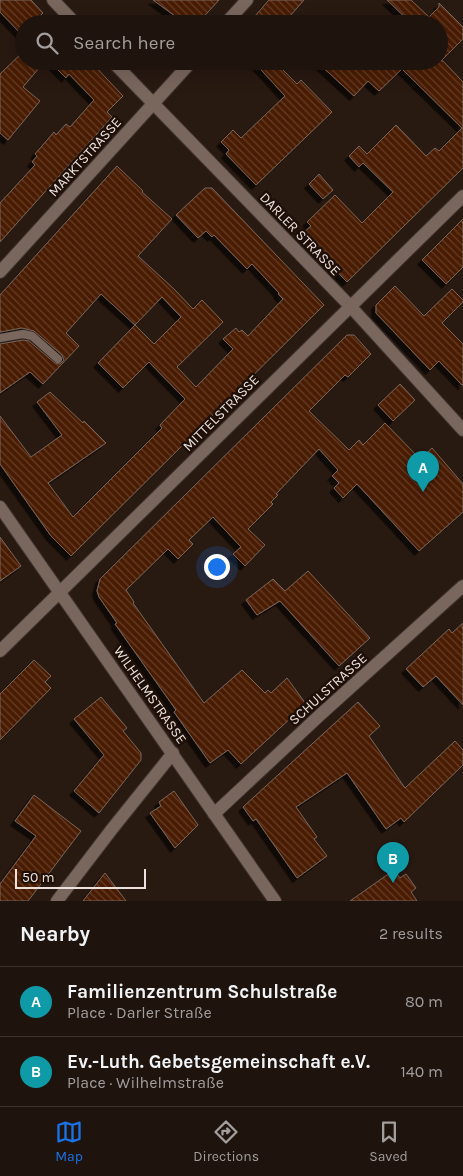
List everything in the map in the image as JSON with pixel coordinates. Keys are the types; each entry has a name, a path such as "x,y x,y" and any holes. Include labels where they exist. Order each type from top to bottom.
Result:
{"street":[{"path":"53,0 67,15"},
{"path":"233,15 247,0"},
{"name":"DARLER STRASSE","path":"121,70 350,308 463,430"},
{"name":"MARKTSTRASSE","path":"0,272 184,70"},
{"name":"MITTELSTRASSE","path":"0,651 463,196"},
{"name":"WILHELMSTRASSE","path":"0,507 275,901"},
{"name":"SCHULSTRASSE","path":"214,814 463,586"},
{"path":"57,901 173,753"}],"lane":[{"path":"0,338 23,334 32,336 58,359"}],"building":[{"path":"0,0 31,0 43,13 41,15 15,15 15,28 0,12"},
{"path":"153,0 219,0 205,15 174,15"},
{"path":"269,0 304,0 291,15 256,15"},
{"path":"387,0 411,0 427,15 403,15"},
{"path":"439,3 463,27 463,39 448,54 448,15 431,15 439,7"},
{"path":"15,60 15,70 37,70 23,87 40,101 8,140 0,133 0,74"},
{"path":"448,66 463,82 463,168 347,282 301,235 311,226 307,222 335,195 362,223 393,192 363,163 359,167 349,156 359,146 367,154 396,125 426,156 435,148 439,151 462,128 403,70 448,70"},
{"path":"58,70 98,70 123,96 107,112 112,117 0,242 0,203 35,165 32,162 37,156 35,154 54,132 56,135 66,124 70,127 94,100 69,74 66,78"},
{"path":"261,70 283,70 297,84 301,80 332,112 256,185 226,154 229,150 221,142 233,130 241,138 285,96"},
{"path":"326,70 401,70 379,91 368,81 354,96"},
{"path":"117,166 172,219 138,256 193,309 202,300 223,322 177,367 196,387 233,349 223,339 236,328 239,332 242,330 248,336 283,299 252,264 247,269 214,235 212,237 206,231 198,238 176,215 205,188 212,188 324,305 71,556 51,536 0,464 0,416 31,457 62,435 37,402 50,392 106,443 48,483 73,517 162,428 160,425 185,399 149,362 123,388 98,363 135,325 101,294 66,333 79,346 43,384 30,372 0,393 0,344 23,340 29,341 55,363 60,364 64,360 62,355 34,331 22,328 0,332 0,295","holes":["162,297 181,317 154,344 135,325"]},
{"path":"319,174 333,190 323,199 309,184"},
{"path":"463,219 463,267 446,284 422,260"},
{"path":"395,286 424,316 452,289 463,300 442,323 463,344 463,386 439,361 430,370 376,313 376,305"},
{"path":"347,335 354,335 371,354 348,377 345,375 309,411 349,450 359,440 363,445 385,423 420,459 432,448 463,484 463,512 419,551 357,484 343,498 334,488 339,483 332,476 338,470 319,449 276,494 278,495 271,502 273,504 248,529 265,545 245,566 233,554 241,547 213,517 189,540 193,544 178,559 168,549 126,590 133,603 204,703 242,670 265,693 268,690 271,693 287,678 306,704 241,764 228,750 210,763 174,712 176,710 115,624 117,623 97,591 100,579"},
{"path":"400,384 415,400 393,421 378,405"},
{"path":"0,537 21,566 0,581"},
{"path":"308,571 370,638 339,666 280,601 257,615 246,600 273,579 285,591"},
{"path":"463,623 463,705 436,676 423,687 406,669 449,629 452,633"},
{"path":"34,660 51,676 45,682 51,688 0,740 0,694"},
{"path":"101,697 127,728 123,731 141,753 141,760 99,813 74,791 104,755 74,719"},
{"path":"358,702 380,726 369,736 405,788 455,741 463,750 463,765 404,822 401,818 386,829 347,773 296,807 317,837 314,839 327,856 297,878 256,819 253,821 243,807"},
{"path":"174,791 198,825 175,848 150,813 161,806 159,802"},
{"path":"34,795 81,831 28,901 0,901 0,884 36,836 15,821"},
{"path":"394,870 400,878 406,874 416,888 411,892 417,901 350,901"},
{"path":"105,873 126,901 83,901"}],"place":[{"name":"Familienzentrum Schulstraße","path":"423,492"},
{"name":"Ev.-Luth. Gebetsgemeinschaft e.V.","path":"393,883"}]}
